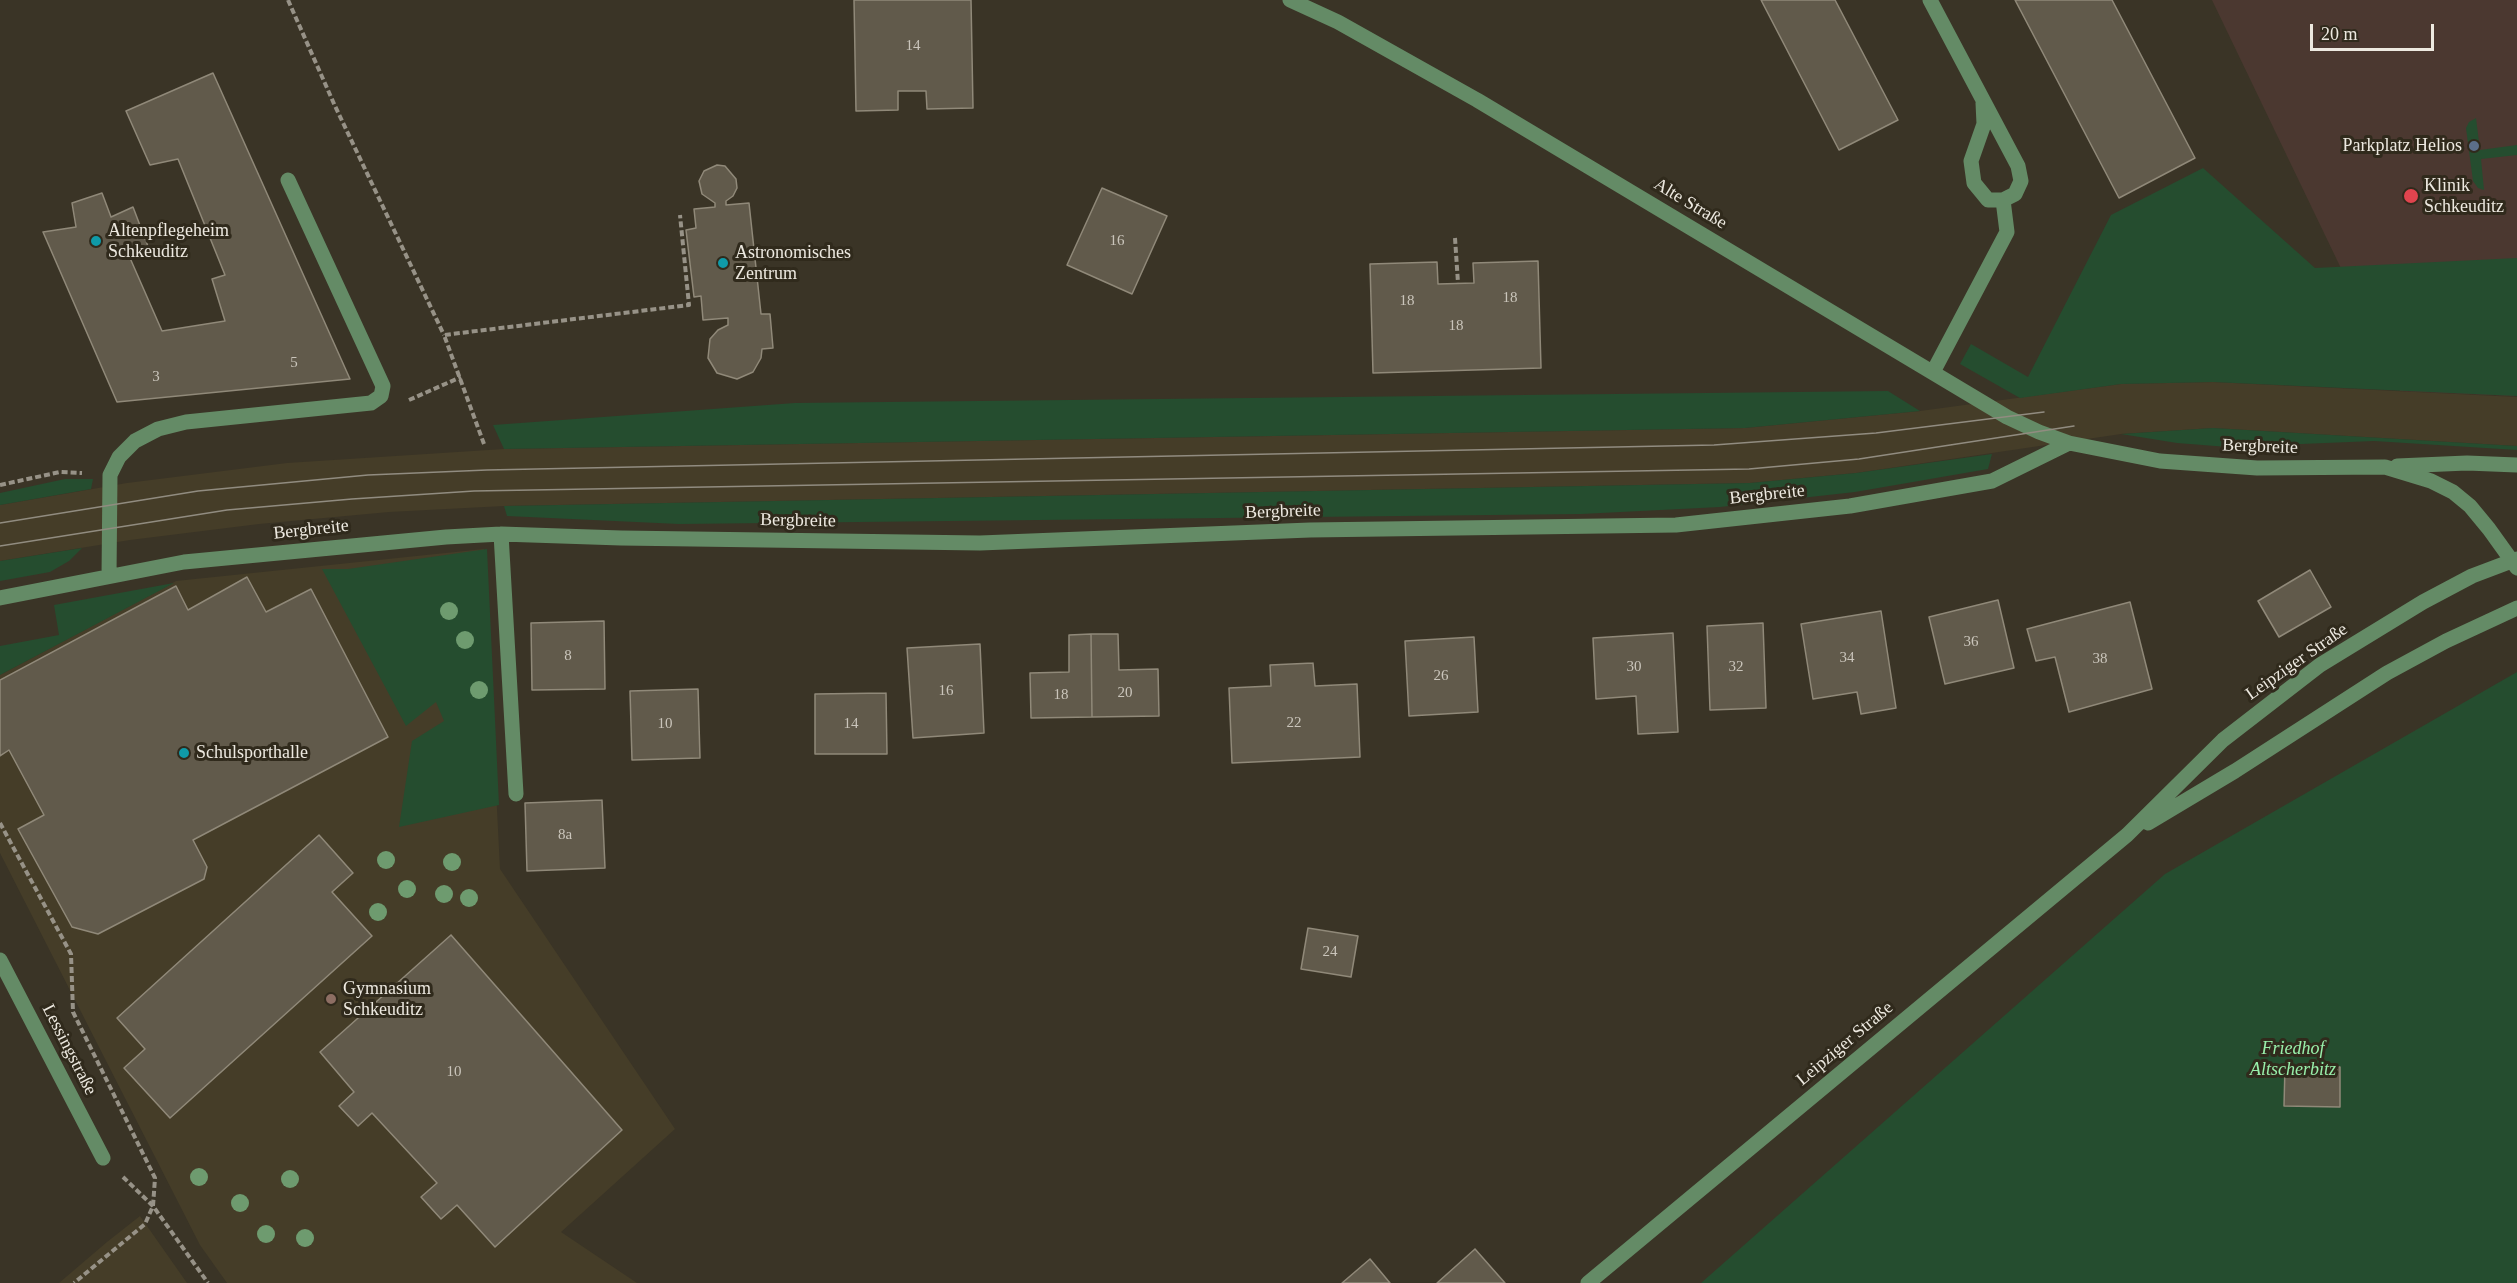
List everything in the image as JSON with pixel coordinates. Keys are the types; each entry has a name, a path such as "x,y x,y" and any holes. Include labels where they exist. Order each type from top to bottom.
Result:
{"street":[{"name":"Alte Straße","path":"1290,0 1338,22 1487,106 2007,417 2069,443"},
{"path":"1930,0 2018,166 2021,181 2014,194 2003,200 1988,200 1974,183 1971,161 1984,124 1983,103"},
{"path":"109,576 110,475 119,457 135,441 159,429 186,422 371,404 381,396 383,386 288,180"},
{"path":"1933,372 2007,232 2003,200"},
{"name":"Bergbreite","path":"0,598 184,562 446,537 501,534 980,543 1310,530 1676,525 1850,506 1992,481 2069,443 2160,461 2257,468 2385,467 2431,481 2453,492 2470,506 2515,562"},
{"path":"2385,467 2475,463 2517,465"},
{"path":"501,534 516,794"},
{"name":"Leipziger Straße","path":"1588,1283 2127,835 2223,740 2320,665 2423,602 2472,576 2515,562"},
{"name":"Leipziger Straße","path":"2127,835 2235,771 2387,673 2446,641 2517,608"},
{"name":"Lessingstraße","path":"0,960 103,1158"}],"path":[{"path":"288,0 335,106 444,335 484,444"},
{"path":"444,335 689,305 680,215"},
{"path":"1455,238 1458,283"},
{"path":"437,386 461,377"},
{"path":"0,485 60,472 110,475"},
{"path":"0,823 71,954 73,1012 155,1178 153,1206 145,1224 74,1283"},
{"path":"103,1158 153,1206 208,1283"}],"shaded area":[{"name":"Klinik Schkeuditz","path":"2212,0 2517,0 2517,396 2400,391"},
{"path":"2213,382 2517,397 2517,446 2213,428 2121,434 1856,473 1750,483 504,506 389,512 259,524 130,540 0,561 0,505 127,483 287,463 504,449 1745,428 1920,411 2121,384"},
{"name":"Gymnasium Schkeuditz","path":"484,549 500,869 675,1129 561,1232 637,1283 227,1283 200,1245 0,853 0,675 176,581"},
{"path":"140,1216 187,1283 59,1283 107,1242"}],"green space":[{"path":"2476,118 2480,150 2517,145 2517,155 2481,159 2484,190 2478,188 2473,181 2466,128 2469,122"},
{"path":"2203,168 2315,268 2517,258 2517,396 2213,382 2121,384 2020,398 1960,364 1971,344 2028,377 2111,215"},
{"path":"1888,391 1920,411 1745,428 504,449 493,425 795,403"},
{"path":"2213,428 2517,446 2517,450 2374,441 2228,447 2177,443 2121,434"},
{"path":"1992,454 1988,469 1855,492 1720,507 1581,514 679,524 507,516 504,506 1750,483 1856,473"},
{"path":"65,479 93,479 91,489 0,505 0,493"},
{"path":"82,548 69,561 50,572 0,581 0,561"},
{"path":"487,549 499,805 399,827 412,741 444,721 436,702 406,726 322,569 348,569"},
{"path":"174,583 0,675 0,646 59,635 54,605"},
{"name":"Friedhof Altscherbitz","path":"2517,672 2517,1283 1701,1283 2165,874"}],"building":[{"path":"854,0 971,0 973,108 927,109 926,91 898,91 898,110 856,111"},
{"path":"1761,0 1835,0 1898,120 1839,150"},
{"path":"2015,0 2112,0 2195,158 2119,198"},
{"name":"Altenpflegeheim Schkeuditz","path":"213,73 350,379 117,402 43,232 76,227 72,203 102,193 111,217 133,207 149,249 130,258 162,331 225,321 212,279 225,275 178,159 150,165 126,111"},
{"name":"Astronomisches Zentrum","path":"717,165 725,166 736,179 737,188 733,196 726,201 726,205 749,203 761,314 770,314 773,348 762,349 761,358 753,372 737,379 717,373 708,358 710,339 718,330 728,325 728,318 703,320 701,296 694,297 686,230 696,228 694,209 715,207 715,203 702,194 699,181 704,171"},
{"path":"1102,188 1167,216 1132,294 1067,265"},
{"path":"1538,261 1541,368 1373,373 1370,264 1437,262 1438,284 1474,283 1473,263"},
{"path":"2310,570 2331,607 2279,637 2258,601"},
{"name":"Schulsporthalle","path":"247,577 266,612 311,589 388,737 193,840 207,867 204,879 98,934 72,927 18,829 44,815 9,750 0,756 0,680 176,586 188,610"},
{"path":"1998,600 2014,668 1945,684 1929,617"},
{"path":"2130,602 2152,689 2069,712 2055,657 2036,661 2027,629"},
{"path":"1881,611 1896,708 1861,714 1857,692 1813,699 1801,624"},
{"path":"604,621 605,689 532,690 531,623"},
{"path":"1763,623 1766,708 1710,710 1707,626"},
{"path":"1673,633 1678,732 1638,734 1636,696 1596,699 1593,638"},
{"path":"1091,634 1118,634 1119,670 1158,669 1159,716 1092,717"},
{"path":"1091,634 1092,717 1031,718 1030,673 1069,672 1069,635"},
{"path":"1474,637 1478,712 1409,716 1405,641"},
{"path":"980,644 984,733 913,738 907,648"},
{"path":"1313,663 1315,686 1357,684 1360,757 1232,763 1229,688 1271,686 1270,665"},
{"path":"698,689 700,758 632,760 630,691"},
{"path":"886,693 887,754 815,754 815,694"},
{"path":"602,800 605,868 527,871 525,803"},
{"path":"319,835 353,873 332,892 372,936 170,1118 124,1068 145,1049 117,1018"},
{"path":"1308,928 1358,936 1351,977 1301,969"},
{"path":"451,935 622,1130 495,1247 457,1205 441,1219 421,1197 437,1183 372,1113 358,1126 339,1106 354,1092 320,1052"},
{"path":"2285,1066 2340,1067 2340,1107 2284,1106"},
{"path":"1475,1249 1505,1283 1437,1283"},
{"path":"1370,1259 1390,1283 1342,1283"}],"tram line":[{"path":"0,523 198,491 368,475 487,470 1714,445 1876,433 2044,412"},
{"path":"0,546 227,510 474,491 1749,469 1859,459 2074,426"}],"place":[{"name":"Parkplatz Helios","path":"2474,146"},
{"name":"Klinik Schkeuditz","path":"2411,196"},
{"name":"Altenpflegeheim Schkeuditz","path":"96,241"},
{"name":"Astronomisches Zentrum","path":"723,263"},
{"name":"Schulsporthalle","path":"184,753"},
{"name":"Gymnasium Schkeuditz","path":"331,999"}]}
